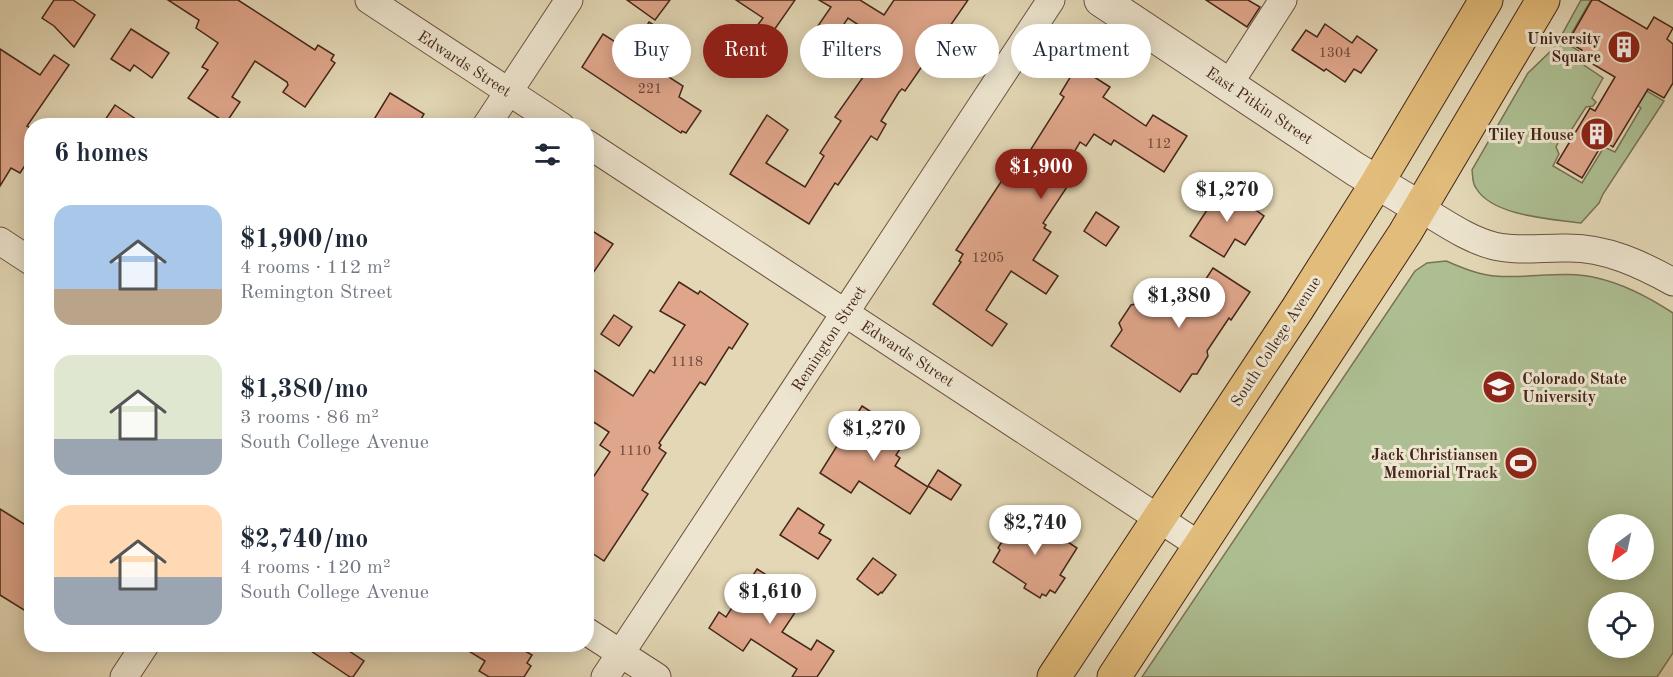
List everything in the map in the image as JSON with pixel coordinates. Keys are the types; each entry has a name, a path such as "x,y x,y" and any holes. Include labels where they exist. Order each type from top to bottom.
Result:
{"highway":[{"name":"South College Avenue","path":"1054,677 1298,308 1377,183 1486,0"},
{"path":"1114,677 1420,208 1543,0"}],"street":[{"name":"Edwards Street","path":"369,0 549,118"},
{"path":"491,118 569,0"},
{"name":"Remington Street","path":"605,677 1051,0"},
{"name":"East Pitkin Street","path":"1101,0 1377,183 1420,208"},
{"path":"1229,84 1284,0"},
{"name":"Edwards Street","path":"594,147 1199,545"},
{"path":"1420,208 1471,238 1496,247 1591,249 1619,256 1673,282"},
{"path":"0,241 24,257"},
{"path":"594,636 657,677"},
{"path":"124,677 140,652"}],"green space":[{"path":"1581,0 1591,0 1566,43 1579,51 1575,59 1603,78 1592,98 1596,102 1593,106 1586,107 1570,132 1564,131 1556,147 1559,154 1553,166 1582,183 1604,147 1615,152 1641,108 1621,93 1628,80 1664,101 1599,203 1581,223 1539,218 1495,205 1476,188 1472,170 1528,73 1555,47"},
{"name":"Jack Christiansen Memorial Track","path":"1446,261 1495,276 1585,276 1617,284 1673,313 1673,653 1657,677 1142,677 1415,271 1427,263"}],"building":[{"path":"54,0 73,0 95,15 74,47 54,26 42,18"},
{"path":"168,0 238,0 315,50 318,45 334,55 331,60 335,63 305,107 283,92 288,85 287,82 255,61 232,97 240,102 229,118 218,118 188,98 208,70 202,67 218,43 196,28 199,20"},
{"path":"627,0 670,0 655,20"},
{"path":"736,0 795,0 778,24 758,24 763,18"},
{"path":"819,0 860,0 884,15 894,0 968,0 951,24 915,24 915,77 905,91 902,89 899,92 881,121 886,124 877,140 871,136 838,185 835,183 809,224 730,174 767,115 788,130 766,163 805,187 824,156 820,153 841,121 835,117 862,78 903,78 903,24 857,24 848,18 844,24 819,24 831,7"},
{"path":"1206,0 1248,0 1260,7 1247,27"},
{"name":"University Square","path":"1592,0 1598,0 1647,29 1654,17 1673,28 1667,39 1673,44 1673,83 1664,98 1648,89 1613,147 1604,141 1582,178 1557,163 1590,108 1595,111 1615,77 1579,56 1582,50 1568,42"},
{"path":"1325,24 1352,43 1357,36 1377,50 1361,73 1354,69 1345,82 1292,50 1306,30 1317,37"},
{"path":"131,29 169,53 152,78 134,65 130,71 111,59"},
{"path":"603,34 612,40 612,78 670,78 683,86 679,97 701,111 686,133 682,131 681,133 582,67"},
{"path":"0,49 40,75 54,55 69,65 33,118 24,118 24,167 20,173 11,168 0,186"},
{"path":"1070,78 1096,78 1110,87 1103,97 1146,126 1153,115 1187,136 1164,172 1114,140 1111,145 1094,134 1086,146 1080,142 1063,171 1073,178 1043,223 1046,225 1044,228 1051,232 1033,260 1058,276 1046,294 1011,271 986,310 1007,324 992,346 933,304 961,262 959,261 963,254 956,250 1022,150 1028,154 1064,97 1060,94"},
{"path":"390,93 424,114 422,118 375,118"},
{"path":"115,105 134,118 106,118"},
{"path":"1220,190 1228,195 1230,192 1264,216 1245,245 1235,239 1224,257 1190,236"},
{"path":"1096,212 1119,227 1106,246 1084,231"},
{"path":"594,232 613,244 594,271"},
{"path":"1213,268 1250,292 1207,351 1208,356 1197,374 1192,374 1180,392 1111,346 1122,330 1119,323 1131,305 1140,303 1150,288 1185,311"},
{"path":"679,282 698,294 700,291 748,324 732,349 729,347 705,385 700,382 659,443 661,445 659,448 666,453 642,490 648,494 604,561 594,554 594,476 610,452 600,445 609,432 594,422 594,370 633,396 650,370 654,373 685,325 660,311"},
{"path":"614,315 632,327 619,346 601,334"},
{"path":"862,406 902,432 899,436 906,440 896,455 900,458 895,466 928,487 910,514 859,481 851,493 820,473"},
{"path":"938,470 961,485 951,500 928,486"},
{"path":"798,508 824,525 819,533 831,540 818,559 780,535"},
{"path":"0,509 24,524 24,610 0,595"},
{"path":"1024,513 1077,548 1060,575 1065,578 1055,593 1050,590 1046,596 1042,594 1040,598 1024,588 1026,584 993,562 1008,532 1011,533"},
{"path":"873,558 896,575 878,595 857,579"},
{"path":"757,569 804,599 782,632 811,650 817,640 834,651 817,677 792,677 797,669 751,639 743,651 709,628 719,612 726,617"},
{"path":"312,652 350,652 364,661 353,677"},
{"path":"470,652 527,652 532,655 527,663 531,666 524,677 489,677 479,671 485,661"}],"place":[{"name":"University Square","path":"1624,47"},
{"name":"Tiley House","path":"1597,134"},
{"name":"Colorado State University","path":"1499,387"},
{"name":"Jack Christiansen Memorial Track","path":"1521,463"}]}
